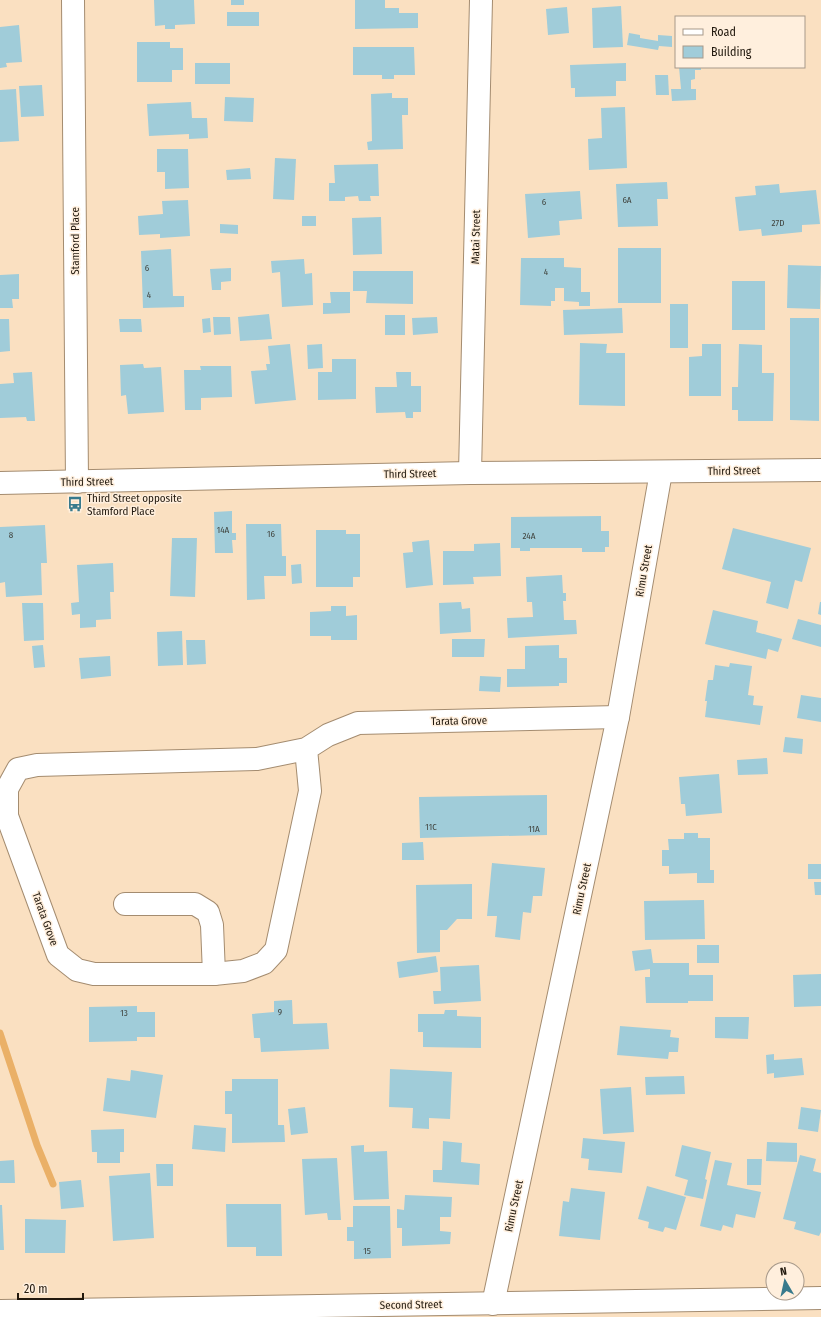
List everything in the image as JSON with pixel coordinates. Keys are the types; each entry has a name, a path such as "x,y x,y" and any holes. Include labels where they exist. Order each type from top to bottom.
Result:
{"street":[{"name":"Stamford Place","path":"72,0 76,482"},
{"name":"Matai Street","path":"470,473 482,0"},
{"name":"Third Street","path":"0,483 470,473 821,470"},
{"name":"Rimu Street","path":"493,1304 618,718 661,472"},
{"name":"Tarata Grove","path":"306,749 310,791 276,950 264,963 243,971 214,974 94,974 77,970 58,955 7,816 7,789 18,769 37,765 257,759 306,749 328,735 358,723 618,718"},
{"path":"125,904 195,904 208,912 212,925 214,974"},
{"name":"Second Street","path":"0,1311 821,1298"}],"building":[{"path":"154,0 194,0 195,24 175,25 175,29 165,29 165,25 155,26"},
{"path":"231,0 244,0 244,5 231,5"},
{"path":"355,0 385,0 385,8 399,8 399,13 418,13 418,28 355,29"},
{"path":"621,6 623,47 593,48 592,8"},
{"path":"567,7 569,33 548,35 546,9"},
{"path":"227,12 259,12 259,26 227,26"},
{"path":"19,25 22,62 6,63 7,67 0,68 0,27"},
{"path":"629,33 640,35 640,38 658,41 658,35 672,36 672,47 659,46 658,50 627,45"},
{"path":"137,42 170,42 170,48 183,48 183,70 172,70 172,82 137,82"},
{"path":"353,47 414,47 415,75 394,75 394,79 382,79 382,75 353,75"},
{"path":"195,63 230,63 230,84 195,84"},
{"path":"626,63 626,81 616,81 616,96 575,97 575,88 571,88 570,65"},
{"path":"679,68 701,68 701,70 695,70 695,79 691,80 691,89 696,89 696,100 672,101 671,89 681,89"},
{"path":"655,75 668,75 669,95 656,95"},
{"path":"42,85 44,116 21,117 19,86"},
{"path":"16,89 19,141 0,142 0,90"},
{"path":"392,93 392,98 408,98 408,115 402,115 403,149 368,150 367,142 372,141 371,94"},
{"path":"225,97 254,98 253,122 224,121"},
{"path":"191,102 192,118 207,118 208,138 189,139 189,134 149,136 147,104"},
{"path":"625,107 627,168 589,170 588,139 602,138 601,108"},
{"path":"157,149 188,149 189,188 165,189 165,172 157,172"},
{"path":"275,158 296,159 294,200 273,199"},
{"path":"378,164 379,196 370,196 371,201 359,201 358,196 345,197 345,201 329,201 329,183 335,183 334,165"},
{"path":"250,168 251,179 227,180 226,170"},
{"path":"667,182 668,199 657,199 658,226 618,227 616,184"},
{"path":"779,184 780,193 816,190 820,224 802,225 802,232 762,236 761,229 739,231 735,197 756,195 755,186"},
{"path":"580,191 582,219 559,221 560,235 528,238 525,194"},
{"path":"188,200 190,236 160,238 160,234 139,235 138,216 163,214 162,201"},
{"path":"302,216 316,216 316,226 302,226"},
{"path":"381,217 382,254 353,255 352,218"},
{"path":"220,224 238,225 238,234 220,233"},
{"path":"618,248 661,248 661,303 618,303"},
{"path":"171,249 173,296 184,296 184,307 143,308 141,251"},
{"path":"521,258 564,258 564,267 581,268 581,292 590,292 590,306 579,306 579,302 564,301 564,288 555,288 555,301 551,301 551,306 520,305"},
{"path":"304,259 305,274 312,273 313,305 282,307 280,272 272,273 271,261"},
{"path":"788,265 821,266 820,309 787,308"},
{"path":"231,268 231,281 221,282 221,290 212,290 210,269"},
{"path":"353,271 413,271 413,304 366,303 367,291 353,291"},
{"path":"19,274 19,299 12,299 13,308 0,308 0,275"},
{"path":"732,281 765,281 765,330 732,330"},
{"path":"330,292 350,292 350,313 323,314 323,303 331,303"},
{"path":"670,304 688,304 688,348 670,348"},
{"path":"622,308 623,333 564,335 563,310"},
{"path":"269,314 272,339 240,341 238,317"},
{"path":"385,315 405,315 405,335 385,335"},
{"path":"213,317 230,317 231,334 214,335"},
{"path":"437,317 438,333 413,335 412,318"},
{"path":"210,318 211,332 203,333 202,319"},
{"path":"790,318 819,318 819,421 790,420"},
{"path":"0,319 9,319 10,351 0,352"},
{"path":"119,319 141,319 142,332 120,332"},
{"path":"580,343 607,344 606,353 625,353 625,406 579,405"},
{"path":"290,344 296,400 255,404 251,371 267,370 266,364 270,364 268,346"},
{"path":"322,344 323,368 308,369 307,345"},
{"path":"702,344 721,344 721,396 689,396 689,357 702,356"},
{"path":"739,344 762,345 762,373 774,373 773,421 738,421 738,410 732,410 732,387 738,387"},
{"path":"332,359 356,359 356,399 318,400 318,372 332,372"},
{"path":"143,364 144,368 161,367 164,412 128,414 126,395 121,396 120,365"},
{"path":"200,366 231,366 232,397 201,398 201,410 185,410 184,370 201,370"},
{"path":"32,372 35,421 27,421 26,417 0,418 0,384 14,383 13,373"},
{"path":"396,372 411,372 411,386 421,386 421,412 413,412 413,418 406,418 405,412 376,413 375,387 397,387"},
{"path":"232,511 232,533 236,533 236,540 232,540 233,553 215,553 214,512"},
{"path":"601,516 601,531 609,531 609,547 605,547 605,552 582,552 582,548 530,548 530,551 520,551 520,548 511,548 511,517"},
{"path":"246,524 281,524 282,556 286,556 286,576 264,576 265,599 247,600"},
{"path":"45,525 47,563 41,563 42,595 6,597 5,582 0,583 0,527"},
{"path":"733,528 811,548 802,582 795,580 788,609 766,603 771,582 722,569"},
{"path":"316,530 346,530 346,534 360,534 360,577 353,577 353,587 316,587"},
{"path":"172,538 197,538 195,597 170,596"},
{"path":"429,540 433,585 406,588 403,553 413,552 412,542"},
{"path":"500,543 501,576 473,577 474,584 443,585 443,551 474,551 474,544"},
{"path":"113,563 114,592 110,592 111,619 96,620 96,627 80,628 80,614 72,615 71,603 79,602 77,565"},
{"path":"301,564 302,583 292,584 291,565"},
{"path":"562,575 563,593 566,593 566,601 563,601 564,620 576,620 577,634 508,638 507,618 533,617 532,602 527,602 526,577"},
{"path":"461,602 462,609 470,608 471,632 440,634 439,603"},
{"path":"821,602 821,615 818,614"},
{"path":"22,603 43,603 44,640 24,641"},
{"path":"331,606 346,606 346,616 357,615 357,640 331,640 331,636 310,636 310,612 331,611"},
{"path":"713,610 758,621 756,632 782,639 778,652 768,649 766,659 705,644"},
{"path":"798,619 821,625 821,647 792,639"},
{"path":"182,631 183,665 158,666 157,632"},
{"path":"452,639 485,639 484,657 452,657"},
{"path":"186,640 205,640 206,664 187,665"},
{"path":"43,645 45,667 34,668 32,646"},
{"path":"559,645 559,658 567,658 567,683 559,683 559,686 507,687 507,669 525,669 525,646"},
{"path":"110,656 111,676 81,679 79,658"},
{"path":"730,663 752,666 748,695 754,696 753,705 763,706 760,725 705,717 707,701 705,701 708,680 713,680 715,665 729,667"},
{"path":"480,676 501,677 500,692 479,691"},
{"path":"801,695 821,698 821,722 797,718"},
{"path":"785,737 803,739 802,754 783,752"},
{"path":"767,758 768,774 738,775 737,760"},
{"path":"719,774 722,813 686,816 685,804 681,804 679,777"},
{"path":"547,795 547,835 420,838 419,797"},
{"path":"684,833 698,833 698,838 710,838 710,870 714,870 714,883 697,883 697,873 669,874 669,866 662,866 662,850 669,850 668,839 684,839"},
{"path":"423,842 424,860 402,860 402,843"},
{"path":"492,863 545,868 542,896 533,896 531,913 523,912 520,940 495,937 497,916 487,916"},
{"path":"808,864 821,864 821,879 808,879"},
{"path":"814,882 821,882 821,895 815,895"},
{"path":"472,884 472,919 457,919 447,930 440,930 440,952 417,953 416,885"},
{"path":"704,900 705,939 645,940 644,901"},
{"path":"697,945 719,945 719,963 697,963"},
{"path":"651,949 653,963 689,963 689,975 713,975 713,1001 688,1001 688,1003 646,1003 645,977 650,977 650,969 635,971 632,951"},
{"path":"436,956 438,972 399,978 397,962"},
{"path":"479,965 481,1001 434,1004 433,991 441,991 440,967"},
{"path":"821,974 821,1006 794,1007 793,975"},
{"path":"292,1000 293,1024 327,1023 329,1049 261,1052 260,1038 254,1038 252,1014 274,1012 274,1001"},
{"path":"137,1006 137,1012 155,1012 155,1037 137,1037 137,1041 89,1042 89,1007"},
{"path":"445,1010 457,1010 457,1016 481,1017 481,1048 423,1047 423,1032 418,1032 418,1014 444,1014"},
{"path":"715,1017 749,1017 748,1039 715,1038"},
{"path":"620,1026 671,1030 670,1037 679,1038 678,1052 669,1052 668,1059 617,1055"},
{"path":"774,1054 774,1060 802,1058 804,1075 774,1078 774,1073 767,1074 766,1055"},
{"path":"390,1069 452,1072 450,1119 429,1118 429,1129 412,1128 413,1108 389,1107"},
{"path":"131,1070 163,1075 156,1118 103,1111 107,1078 130,1081"},
{"path":"684,1076 685,1094 646,1095 645,1077"},
{"path":"232,1079 278,1079 278,1125 284,1125 285,1142 232,1143 232,1114 225,1114 225,1091 232,1091"},
{"path":"631,1087 634,1132 603,1134 600,1089"},
{"path":"305,1107 308,1133 291,1135 288,1109"},
{"path":"801,1107 821,1110 818,1132 798,1129"},
{"path":"194,1125 226,1128 225,1152 192,1149"},
{"path":"124,1129 124,1152 120,1152 120,1163 97,1163 97,1152 92,1152 91,1130"},
{"path":"583,1138 625,1142 622,1173 588,1170 589,1159 581,1158"},
{"path":"443,1141 462,1143 461,1162 480,1164 479,1185 433,1182 433,1170 442,1170"},
{"path":"767,1142 797,1143 797,1162 766,1161"},
{"path":"364,1145 364,1152 387,1151 389,1199 354,1200 351,1146"},
{"path":"682,1145 711,1152 705,1179 707,1180 703,1199 684,1195 688,1180 675,1176"},
{"path":"800,1155 816,1159 813,1171 821,1173 821,1232 819,1236 794,1229 796,1222 783,1219"},
{"path":"337,1158 341,1220 328,1220 327,1213 305,1215 302,1159"},
{"path":"747,1159 762,1159 761,1185 747,1185"},
{"path":"14,1160 15,1183 0,1183 0,1161"},
{"path":"715,1160 732,1163 727,1185 761,1192 755,1218 736,1214 733,1228 723,1225 721,1231 700,1226"},
{"path":"156,1164 173,1164 173,1186 157,1186"},
{"path":"150,1173 154,1238 113,1241 109,1176"},
{"path":"81,1180 84,1207 61,1209 59,1182"},
{"path":"647,1186 686,1197 676,1230 665,1227 663,1232 648,1228 649,1222 638,1219"},
{"path":"571,1188 605,1192 600,1240 559,1236 563,1201 569,1202"},
{"path":"405,1195 452,1197 451,1217 440,1217 440,1231 451,1232 450,1244 402,1246 402,1228 397,1228 397,1209 404,1210"},
{"path":"226,1204 281,1204 282,1256 256,1256 256,1247 227,1247"},
{"path":"0,1205 2,1205 4,1250 0,1250"},
{"path":"353,1206 390,1206 391,1258 354,1259 354,1241 347,1241 347,1227 353,1227"},
{"path":"25,1219 66,1220 65,1253 25,1253"}],"waterway":[{"path":"0,1033 37,1145 53,1184"}],"place":[{"name":"Third Street opposite Stamford Place","path":"75,504"}]}
